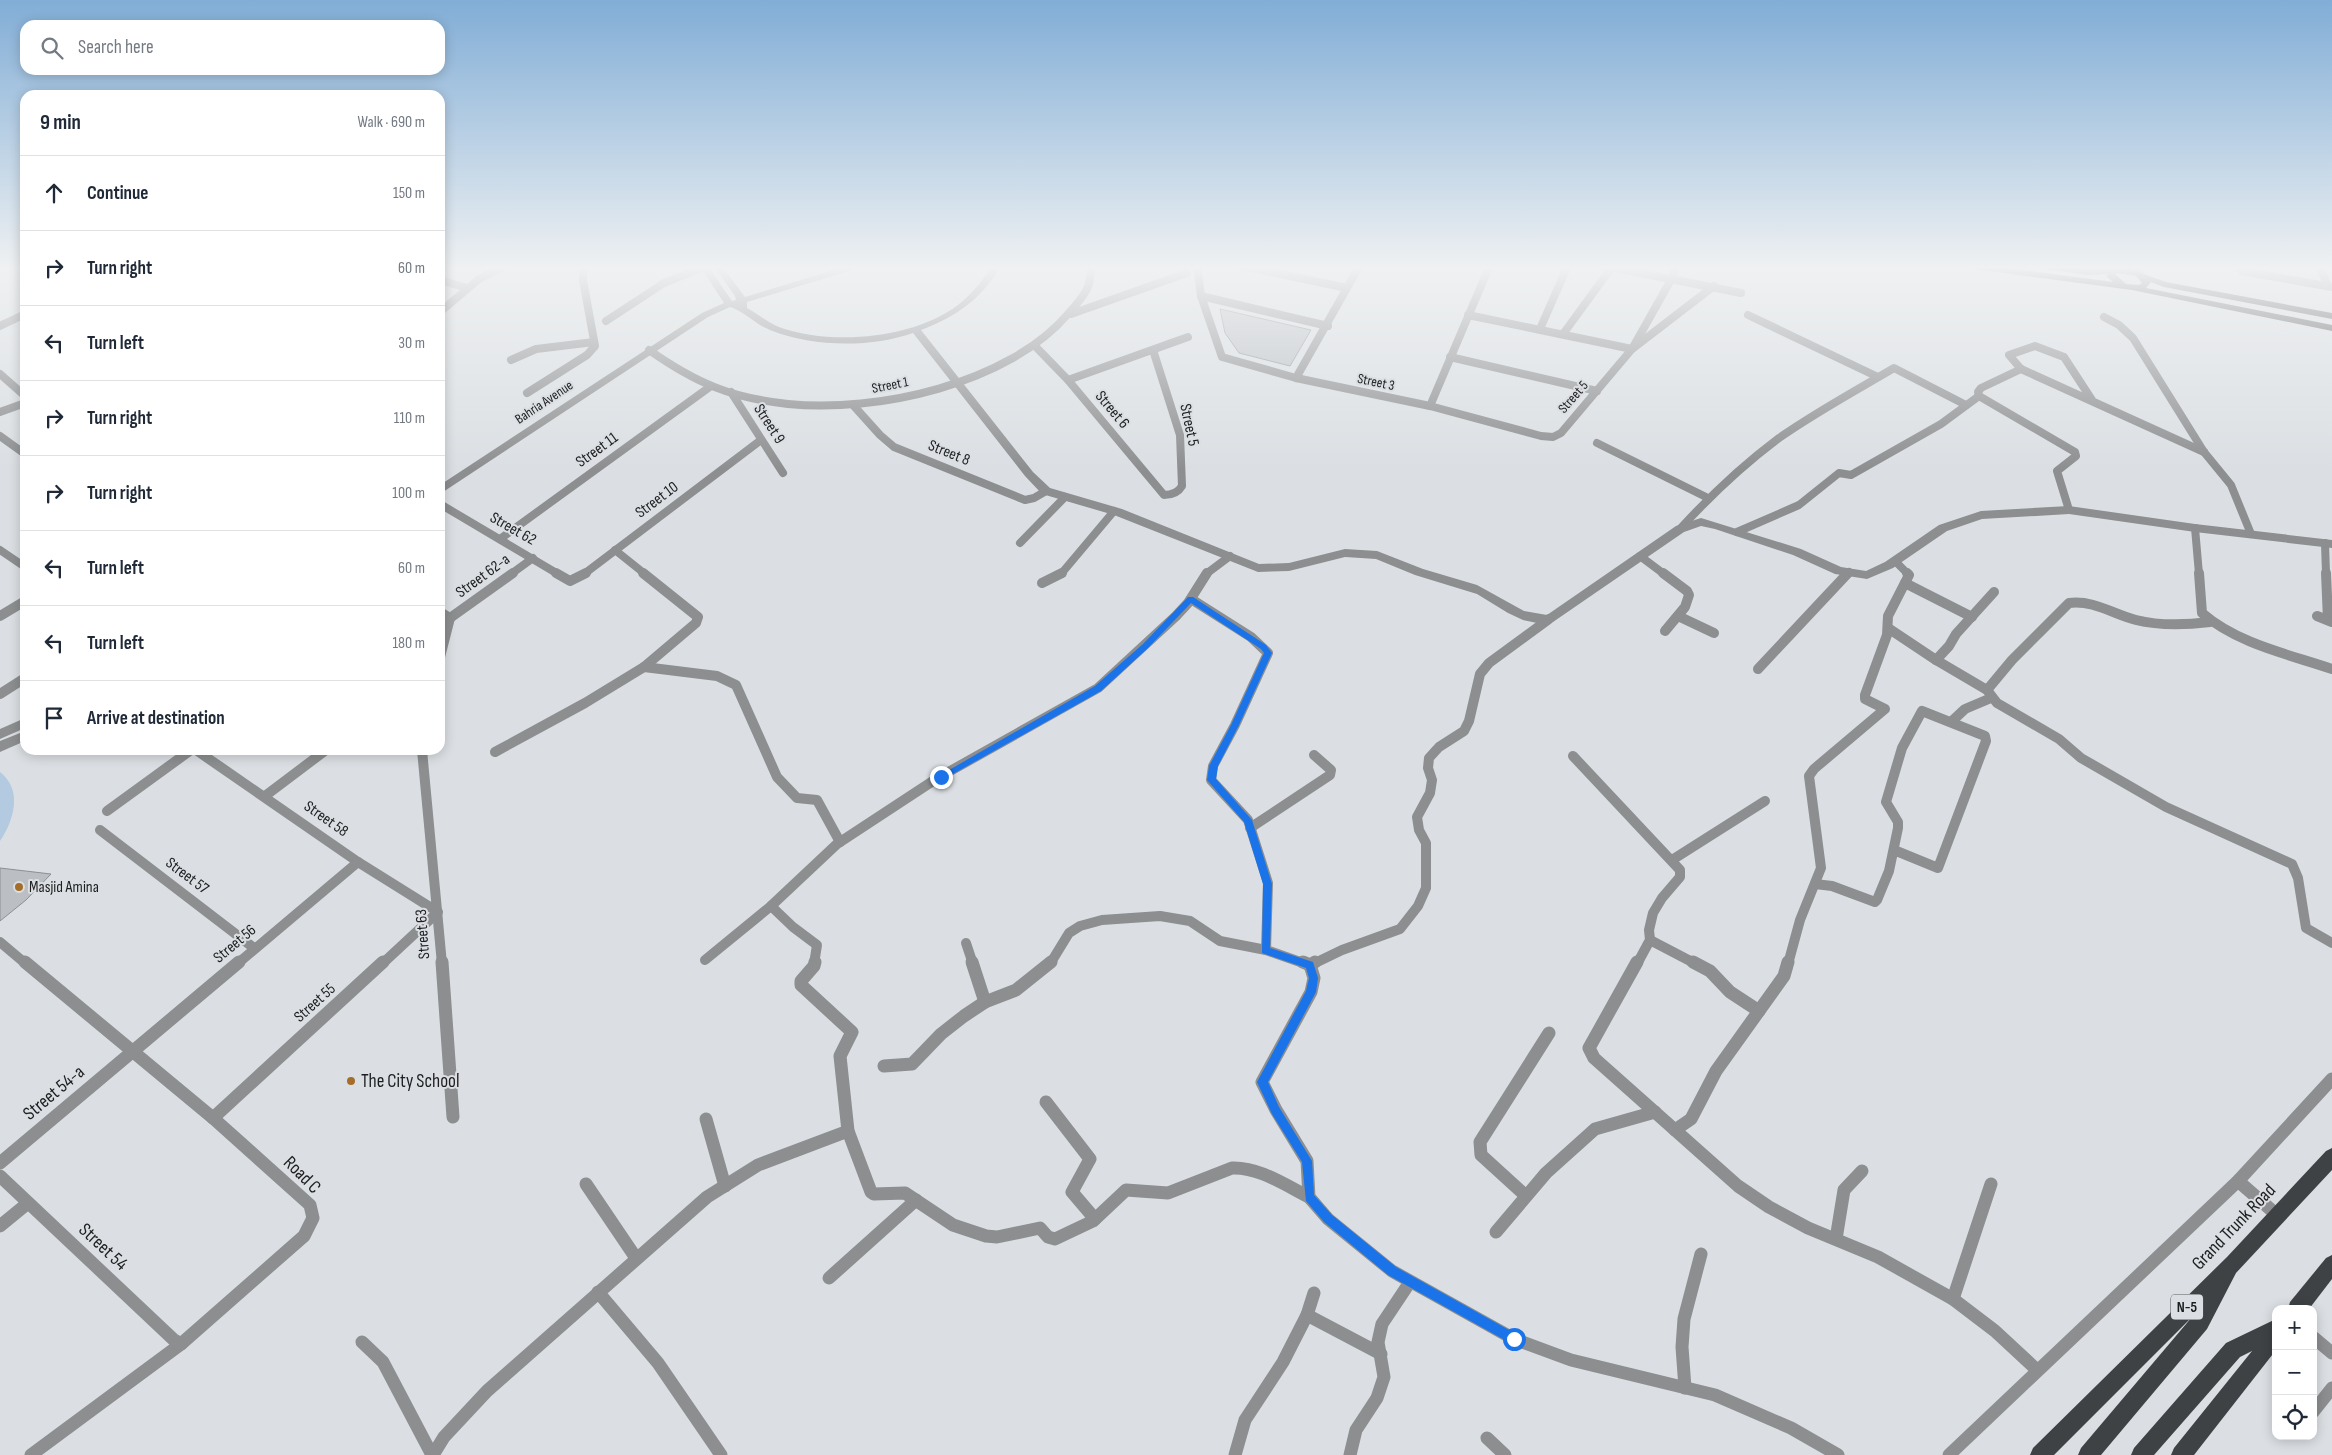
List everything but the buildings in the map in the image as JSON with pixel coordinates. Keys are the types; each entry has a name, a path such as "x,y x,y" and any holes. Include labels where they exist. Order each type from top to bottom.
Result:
{"highway":[{"name":"Grand Trunk Road","path":"2040,1455 2233,1263 2332,1157"},
{"path":"2088,1455 2200,1322 2233,1263"},
{"path":"2300,1305 2332,1264"},
{"path":"2141,1455 2233,1350 2272,1330"},
{"path":"2181,1455 2272,1340"}],"street":[{"path":"527,393 587,355 595,346 592,333"},
{"name":"Bahria Avenue","path":"445,477 570,392 664,333"},
{"name":"Bahria Avenue","path":"445,487 677,333"},
{"path":"789,333 812,338 864,339 895,333"},
{"path":"918,333 1029,474 1046,491 1114,511 1258,568 1276,570 1339,552 1355,551 1378,556 1418,572 1482,592 1519,615 1533,620 1549,619"},
{"name":"Street 1","path":"649,350 677,369 711,386 731,392 790,404 853,405 897,398 957,382 994,368 1041,343 1051,333"},
{"path":"1214,333 1222,356 1232,361 1296,378 1324,333"},
{"path":"1430,406 1460,333"},
{"path":"1557,333 1632,348 1652,333"},
{"name":"Street 5","path":"1430,406 1541,436 1553,437 1561,432 1597,391 1632,348 1641,333"},
{"path":"1785,333 1878,378"},
{"path":"2128,333 2133,338 2204,452 2231,485 2250,534"},
{"path":"1068,380 1188,337"},
{"path":"511,360 536,349 594,342"},
{"name":"Street 6","path":"1035,346 1068,380 1164,496"},
{"path":"2092,400 2070,363 2064,357 2050,350 2035,346 2010,353 2010,358 2021,368 2063,389 2092,400 2204,452"},
{"name":"Street 5","path":"1153,350 1180,435 1182,486 1176,493 1164,496"},
{"path":"1450,357 1597,391"},
{"path":"884,1066 912,1064 921,1057 941,1034 985,1002 1016,990 1051,964 1069,933 1080,926 1102,920 1160,916 1190,921 1220,940 1266,950 1310,965 1342,950 1377,939 1400,929 1418,906 1426,888 1426,843 1419,830 1417,817 1430,793 1432,780 1428,768 1429,758 1439,747 1464,731 1480,674 1489,663 1549,619 1680,529 1708,498 1765,449 1894,368 1966,405"},
{"path":"1979,396 1978,392 1981,388 2021,368"},
{"path":"0,374 20,392"},
{"name":"Street 3","path":"1296,378 1430,406"},
{"name":"Street 11","path":"500,539 711,386"},
{"name":"Street 9","path":"731,392 783,473"},
{"path":"1737,532 1799,505 1839,473 1851,475 1942,424 1979,396"},
{"path":"1979,396 2075,452 2076,456 2057,471 2069,510"},
{"name":"Street 8","path":"853,405 880,435 894,447 1026,500 1046,491"},
{"path":"0,412 20,406"},
{"path":"0,436 20,450"},
{"name":"Street 10","path":"570,581 579,578 761,440"},
{"path":"1597,442 1708,498"},
{"path":"1020,543 1065,497"},
{"name":"Street 62","path":"445,507 570,581"},
{"path":"1680,529 1701,522 1797,552 1839,571 1867,575 1895,561 1943,528 1982,515 2069,510 2328,544 2330,621 2317,616"},
{"path":"1042,582 1060,576 1114,511"},
{"path":"2195,528 2202,613 2210,622 2231,633 2332,669"},
{"path":"0,550 20,562"},
{"path":"494,752 585,703 644,667 696,624 698,618 615,550"},
{"path":"705,960 771,906 803,874 840,842 936,779 1098,688 1146,646 1190,599 1207,573 1230,556"},
{"path":"1640,556 1687,591 1689,595 1688,602 1665,631"},
{"name":"Street 62-a","path":"450,618 533,558"},
{"path":"1675,1130 1691,1119 1699,1107 1716,1071 1784,976 1800,920 1821,868 1809,776 1814,769 1884,711 1883,707 1864,699 1887,635 1888,616 1909,576 1895,561"},
{"path":"1758,669 1849,572"},
{"path":"1905,583 1972,617"},
{"path":"1936,660 1994,592"},
{"path":"1190,599 1251,637 1268,653 1235,725 1213,766 1211,780 1248,820 1268,884 1266,950"},
{"path":"1951,722 1965,709 1989,694 2012,660 2069,603 2081,602 2138,621 2183,625 2210,622"},
{"path":"0,616 20,604"},
{"path":"445,615 450,618 445,638"},
{"path":"1678,616 1714,633"},
{"path":"1888,628 2060,739 2080,758 2166,807 2292,864 2298,878 2306,928 2332,943"},
{"path":"644,667 717,676 736,685 777,777 798,798 817,800 840,842"},
{"path":"0,694 20,681"},
{"path":"1815,884 1832,886 1875,902 1889,871 1898,822 1886,802 1902,748 1922,711 1986,736 1986,741 1938,868 1894,850"},
{"path":"0,734 20,725"},
{"path":"0,747 20,738"},
{"path":"107,811 184,755"},
{"name":"Street 58","path":"204,755 358,862 438,912"},
{"path":"265,796 319,755"},
{"name":"Street 63","path":"422,755 438,912 453,1117"},
{"path":"1250,828 1330,775 1330,770 1314,755"},
{"path":"1573,756 1680,870 1680,877 1661,896 1653,913 1648,928 1650,940 1589,1048 1594,1058 1738,1186 1768,1207 1836,1240 1878,1257 1953,1299 1995,1331 2037,1370"},
{"path":"1672,860 1765,801"},
{"name":"Street 57","path":"100,830 254,948"},
{"name":"Street 56","path":"133,1052 358,862"},
{"path":"771,906 817,946 814,966 801,981 801,985 852,1032 840,1056 848,1131 871,1192 878,1196 905,1193 953,1225 986,1236 997,1237 1040,1228 1048,1237 1055,1239 1095,1219 1126,1190 1132,1189 1158,1194 1169,1193 1232,1168 1246,1168 1309,1197 1328,1219 1392,1271 1514,1339 1571,1360 1715,1395 1791,1428 1838,1455"},
{"name":"Street 55","path":"213,1118 438,912"},
{"path":"1650,940 1710,972 1730,992 1759,1011"},
{"name":"Road C","path":"0,942 213,1118 310,1205 313,1218 304,1236 181,1344 31,1455"},
{"path":"966,943 985,1002"},
{"path":"1309,1197 1307,1161 1276,1110 1262,1082 1311,992 1314,978 1310,965"},
{"path":"1526,1196 1478,1149 1480,1142 1549,1033"},
{"name":"Street 54-a","path":"0,1163 133,1052"},
{"path":"1949,1455 2238,1180 2332,1079"},
{"path":"1046,1102 1090,1158 1072,1192 1095,1219"},
{"path":"1496,1232 1546,1173 1595,1129 1655,1112"},
{"path":"706,1119 725,1186"},
{"path":"362,1342 382,1362 432,1455 444,1437 487,1391 707,1197 758,1165 848,1131"},
{"path":"1836,1240 1844,1190 1862,1171"},
{"name":"Street 54","path":"0,1176 174,1340 181,1344"},
{"path":"2238,1180 2277,1216"},
{"path":"586,1184 636,1258"},
{"path":"1953,1299 1991,1184"},
{"path":"829,1278 916,1200"},
{"path":"0,1226 28,1203"},
{"path":"1686,1388 1682,1341 1684,1317 1701,1254"},
{"path":"1350,1455 1356,1430 1377,1398 1384,1377 1378,1342 1382,1324 1410,1282"},
{"path":"598,1292 658,1363 721,1455"},
{"path":"1235,1455 1245,1420 1283,1362 1307,1315 1314,1293"},
{"path":"1307,1315 1381,1354"},
{"path":"2317,1340 2332,1353"},
{"path":"2317,1407 2332,1388"},
{"path":"1487,1438 1505,1455"}],"shaded area":[{"path":"0,772 12,787 14,805 9,824 0,841"}],"place":[{"name":"Masjid Amina","path":"19,887"},
{"name":"The City School","path":"351,1081"}],"route":[{"path":"941,777 1098,688 1146,646 1190,599 1264,647 1268,653 1235,725 1213,766 1211,780 1248,820 1268,884 1266,950 1310,965 1314,978 1311,992 1262,1082 1276,1110 1307,1161 1309,1197 1328,1219 1392,1271 1514,1339"}]}
